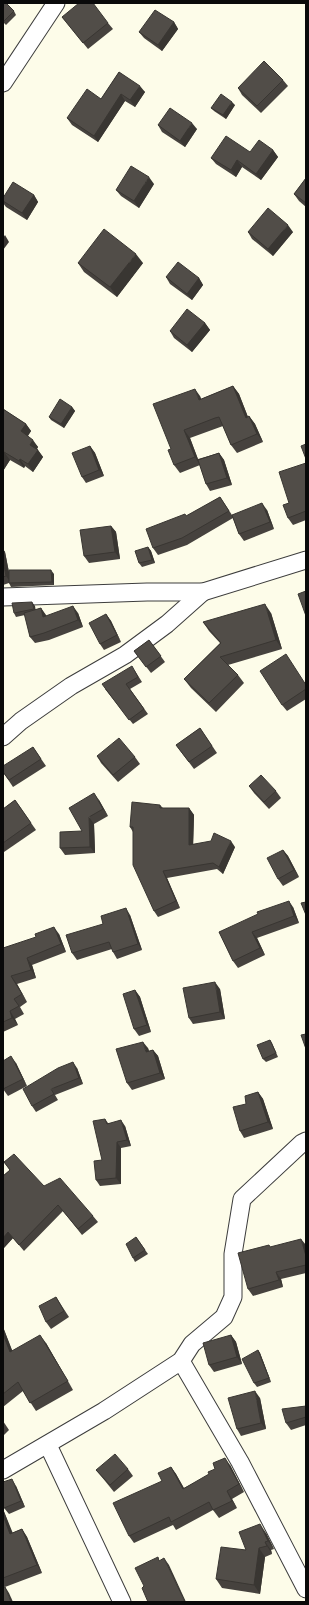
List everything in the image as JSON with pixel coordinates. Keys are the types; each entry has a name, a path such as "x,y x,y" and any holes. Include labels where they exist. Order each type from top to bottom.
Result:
{"street":[{"path":"3,83 56,3"},
{"path":"3,597 147,592 203,592 306,560"},
{"path":"3,737 22,720 71,686 125,655 167,624 203,592"},
{"path":"3,1470 111,1407 181,1361 192,1344 224,1317 233,1297 233,1254 242,1199 302,1143 306,1141"},
{"path":"181,1361 240,1462 306,1589"},
{"path":"48,1445 122,1602"}],"building":[{"path":"3,3 6,3 14,11 4,21 3,21"},
{"path":"79,3 93,3 108,23 83,43 62,17"},
{"path":"155,10 174,22 158,45 139,32"},
{"path":"264,61 283,80 257,106 238,88"},
{"path":"119,72 140,86 130,100 121,94 94,136 67,118 87,89 101,99"},
{"path":"221,94 232,102 223,115 211,108"},
{"path":"170,108 192,123 180,141 158,125"},
{"path":"226,136 250,152 259,140 273,150 256,174 237,160 231,170 211,158"},
{"path":"131,166 149,177 134,201 116,190"},
{"path":"306,178 306,203 294,194"},
{"path":"13,182 34,195 22,213 3,201 3,198"},
{"path":"268,208 288,225 268,249 248,232"},
{"path":"104,229 136,254 110,287 78,263"},
{"path":"178,262 199,278 187,294 166,277"},
{"path":"187,309 205,323 187,345 170,331"},
{"path":"233,386 246,418 249,416 257,434 231,445 219,417 215,418 184,430 195,457 174,465 168,450 171,449 153,404 195,389 199,400"},
{"path":"60,399 72,407 61,424 49,417"},
{"path":"3,409 26,424 21,431 33,440 30,445 38,450 28,464 20,459 19,461 4,452 3,455"},
{"path":"306,444 306,459 301,446"},
{"path":"90,446 99,470 82,477 72,453"},
{"path":"219,453 227,478 206,484 198,460"},
{"path":"306,463 306,511 288,518 283,505 289,503 279,472"},
{"path":"220,497 229,511 182,538 153,548 146,529 185,514 186,516"},
{"path":"262,503 270,522 239,534 232,515"},
{"path":"111,526 115,552 84,556 80,530"},
{"path":"148,547 152,560 139,563 135,551"},
{"path":"3,560 6,576 3,577"},
{"path":"9,570 51,570 52,582 9,583"},
{"path":"306,591 306,616 298,594"},
{"path":"32,602 34,609 14,613 12,603"},
{"path":"265,604 276,640 220,657 238,675 209,703 184,679 221,643 203,622"},
{"path":"73,606 78,620 30,637 24,613 41,608 43,617"},
{"path":"106,614 117,635 100,644 89,623"},
{"path":"149,640 161,656 146,667 134,651"},
{"path":"286,654 306,685 306,689 282,705 260,671"},
{"path":"132,666 138,677 126,684 144,709 129,720 102,684"},
{"path":"200,728 212,746 189,762 176,745"},
{"path":"119,738 135,757 113,775 97,756"},
{"path":"33,747 41,759 9,780 3,772 3,766"},
{"path":"261,775 276,791 264,802 249,786"},
{"path":"94,793 103,809 89,817 90,847 60,848 60,832 82,831 69,808"},
{"path":"15,800 31,823 3,843 3,809"},
{"path":"132,802 160,805 160,808 189,808 189,845 211,841 214,833 231,841 219,867 213,863 163,871 176,901 154,911 133,865 133,827 130,827"},
{"path":"283,850 294,870 278,879 267,858"},
{"path":"289,901 294,916 252,932 260,948 233,961 219,932 258,914 257,912"},
{"path":"306,902 306,915 301,903"},
{"path":"126,908 138,944 113,952 109,942 72,953 66,935 103,924 101,916"},
{"path":"54,927 61,944 27,958 31,970 11,976 22,994 14,999 19,1006 10,1011 12,1018 3,1022 3,948 36,937 35,934"},
{"path":"215,982 220,1012 189,1018 183,988"},
{"path":"135,990 147,1025 134,1029 123,994"},
{"path":"306,1034 306,1049 301,1035"},
{"path":"270,1040 276,1053 263,1059 257,1045"},
{"path":"143,1042 146,1052 153,1050 160,1073 127,1083 116,1049"},
{"path":"11,1056 23,1079 3,1089 3,1061"},
{"path":"73,1062 79,1078 51,1089 54,1094 32,1106 23,1089 58,1068"},
{"path":"258,1092 268,1122 240,1131 233,1107 246,1104 245,1096"},
{"path":"105,1119 107,1124 121,1120 127,1140 117,1142 116,1178 96,1180 94,1161 102,1160 93,1121"},
{"path":"14,1154 44,1186 60,1178 93,1216 78,1229 58,1205 19,1245 8,1232 3,1238 3,1176 10,1170 4,1162"},
{"path":"136,1237 145,1250 133,1258 126,1244"},
{"path":"301,1239 306,1256 306,1265 276,1272 279,1280 248,1289 238,1253"},
{"path":"56,1297 64,1311 46,1322 39,1306"},
{"path":"3,1334 10,1352 40,1335 68,1381 30,1403 18,1382 3,1394"},
{"path":"231,1335 237,1357 209,1365 203,1343"},
{"path":"258,1350 269,1378 254,1383 242,1359"},
{"path":"255,1391 261,1423 237,1429 228,1398"},
{"path":"306,1406 306,1417 286,1423 282,1409"},
{"path":"115,1454 128,1469 110,1485 96,1470"},
{"path":"225,1458 239,1484 227,1491 232,1501 213,1510 209,1502 171,1522 169,1517 129,1536 113,1503 162,1481 158,1473 171,1467 183,1489 209,1474 208,1472 215,1469 213,1463"},
{"path":"12,1479 21,1501 4,1508 3,1482"},
{"path":"3,1515 10,1534 22,1529 37,1565 3,1578"},
{"path":"260,1524 268,1541 265,1542 267,1546 259,1548 254,1585 216,1579 221,1547 246,1550 239,1532"},
{"path":"158,1557 159,1561 164,1558 185,1602 148,1602 142,1588 144,1586 135,1568"},
{"path":"3,1587 5,1587 11,1602 3,1602"}]}
